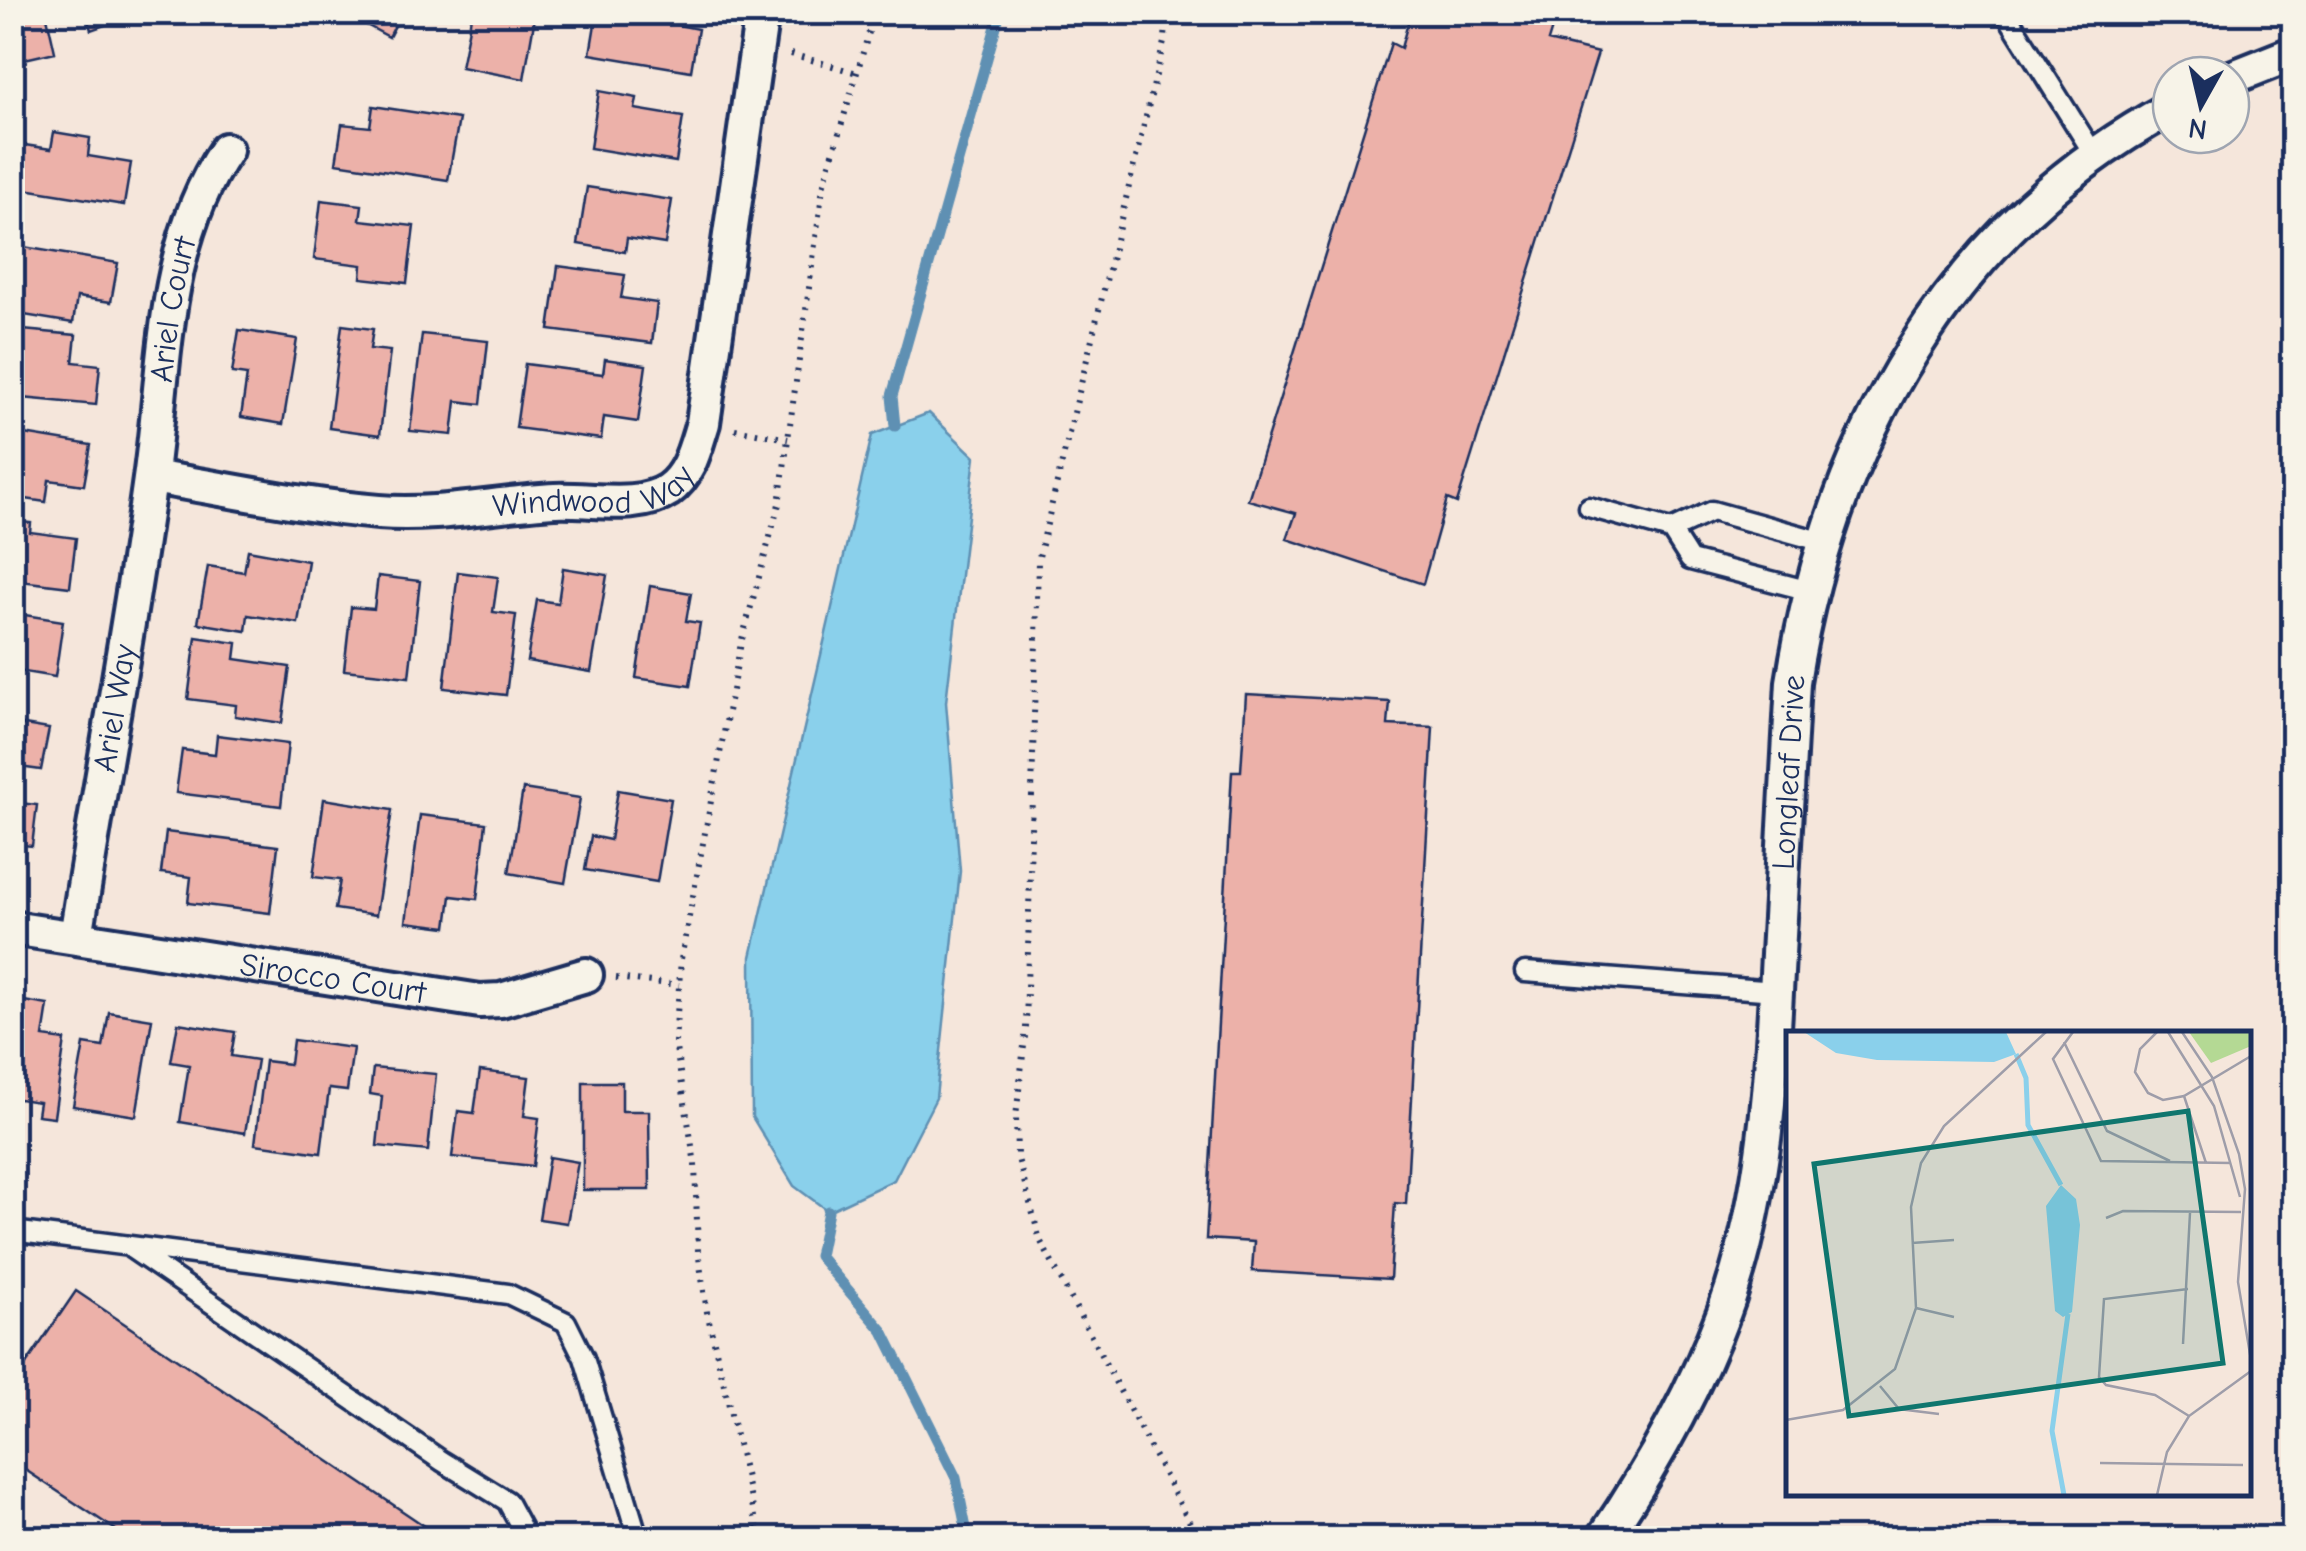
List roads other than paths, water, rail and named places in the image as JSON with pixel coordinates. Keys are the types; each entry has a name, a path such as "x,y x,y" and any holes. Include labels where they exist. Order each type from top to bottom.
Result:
{"street":[{"name":"Windwood Way","path":"150,478 378,512 652,498 683,477 703,424 761,29"},
{"path":"2251,70 2294,53"},
{"name":"Longleaf Drive","path":"1604,1538 1655,1462 1725,1310 1752,1207 1765,1130 1776,992 1793,682 1810,591 1844,484 1908,351 1990,244 2040,197 2151,121"},
{"name":"Ariel Court","path":"150,478 180,252 204,182 226,150"},
{"name":"Ariel Way","path":"76,937 150,478"},
{"name":"Sirocco Court","path":"12,928 480,1001 501,1000 586,975"}],"lane":[{"path":"2004,12 2096,156"},
{"path":"1588,507 1671,530 1712,511 1824,542"},
{"path":"1671,530 1690,560 1810,591"},
{"path":"1525,972 1776,992"},
{"path":"12,1231 508,1294 566,1322 584,1358 638,1538"},
{"path":"128,1246 442,1461 507,1501 527,1538"}],"water":[{"path":"929,413 975,457 946,702 960,871 936,1098 894,1180 828,1211 794,1186 752,1117 751,957 872,435"}],"waterway":[{"path":"895,426 892,396 1000,12"},
{"path":"828,1211 819,1256 883,1331 956,1478 968,1538"}]}
